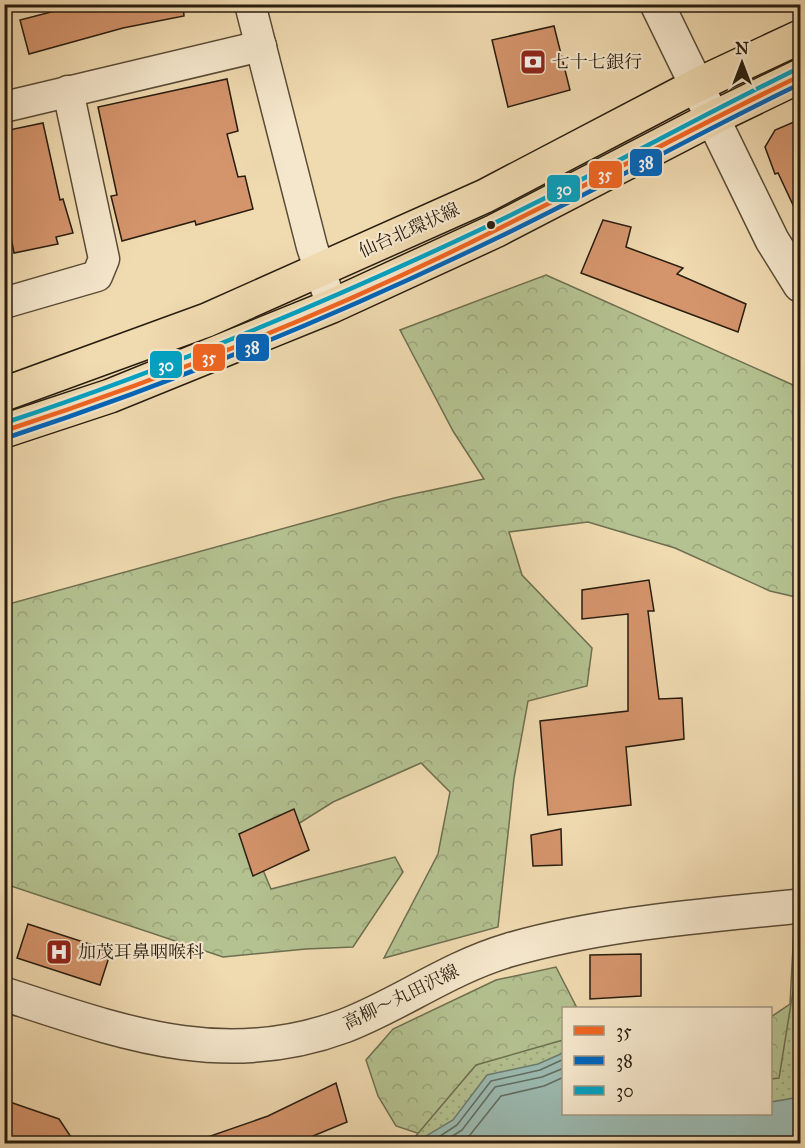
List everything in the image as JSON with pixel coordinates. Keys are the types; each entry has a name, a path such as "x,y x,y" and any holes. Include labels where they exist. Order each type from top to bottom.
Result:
{"main road":[{"name":"仙台北環状線","path":"4,394 207,320 485,196 695,86 801,37"},
{"name":"仙台北環状線","path":"4,431 110,396 332,306 495,231 711,118 801,76"}],"street":[{"path":"250,4 318,270 332,306"},
{"path":"657,4 772,240 801,285"},
{"path":"4,107 261,46"},
{"path":"4,303 98,276 104,259 68,91"},
{"name":"高柳～丸田沢線","path":"4,994 89,1022 184,1044 230,1048 276,1046 345,1026 454,970 508,951 568,936 675,919 801,906"}],"green space":[{"path":"546,275 800,388 800,598 770,591 675,548 588,522 509,532 522,575 592,648 587,686 528,701 514,778 498,927 384,958 438,854 450,792 421,763 333,802 255,851 271,889 395,857 403,872 353,947 223,957 5,884 5,605 394,498 484,479 453,431 400,330"},
{"path":"794,927 800,927 800,1097 772,1102 772,1016 790,1004"},
{"path":"800,948 800,1143 409,1144 476,1065 562,1040 562,1115 772,1115 772,1079 779,1078"},
{"path":"556,967 576,1007 562,1007 562,1054 426,1136 396,1126 378,1096 366,1060 393,1029 496,980"}],"water":[{"path":"562,1053 562,1115 772,1115 772,1102 800,1097 800,1143 420,1143 426,1136 453,1120 487,1075 538,1064"}],"building":[{"path":"82,4 183,4 184,16 123,28 29,54 20,20"},
{"path":"554,26 570,90 508,107 492,40"},
{"path":"227,79 238,131 227,134 238,177 245,176 253,209 196,225 195,221 122,241 111,196 117,195 98,107"},
{"path":"801,119 801,222 778,173 775,174 765,147 775,130"},
{"path":"43,123 60,200 63,199 73,233 56,237 58,244 14,253 4,200 4,131"},
{"path":"603,220 631,227 626,247 683,268 677,274 746,304 738,332 581,273"},
{"path":"649,580 654,611 648,611 659,699 682,698 684,739 626,747 631,805 548,815 540,721 628,711 628,614 582,619 582,590"},
{"path":"294,809 309,850 253,876 239,834"},
{"path":"561,829 562,865 533,866 531,835"},
{"path":"28,924 111,951 100,985 17,958"},
{"path":"641,954 641,996 590,999 590,955"},
{"path":"336,1083 347,1122 296,1143 199,1143 199,1140 268,1116"},
{"path":"4,1100 59,1119 75,1143 4,1143"}],"transit line":[{"name":"30","path":"4,423 190,356 371,280 529,206 797,69"},
{"name":"35","path":"4,431 130,388 254,340 376,287 534,211 800,76"},
{"name":"38","path":"6,438 193,371 377,294 535,219 800,84"}],"place":[{"name":"七十七銀行","path":"533,62"},
{"name":"加茂耳鼻咽喉科","path":"59,952"}]}
